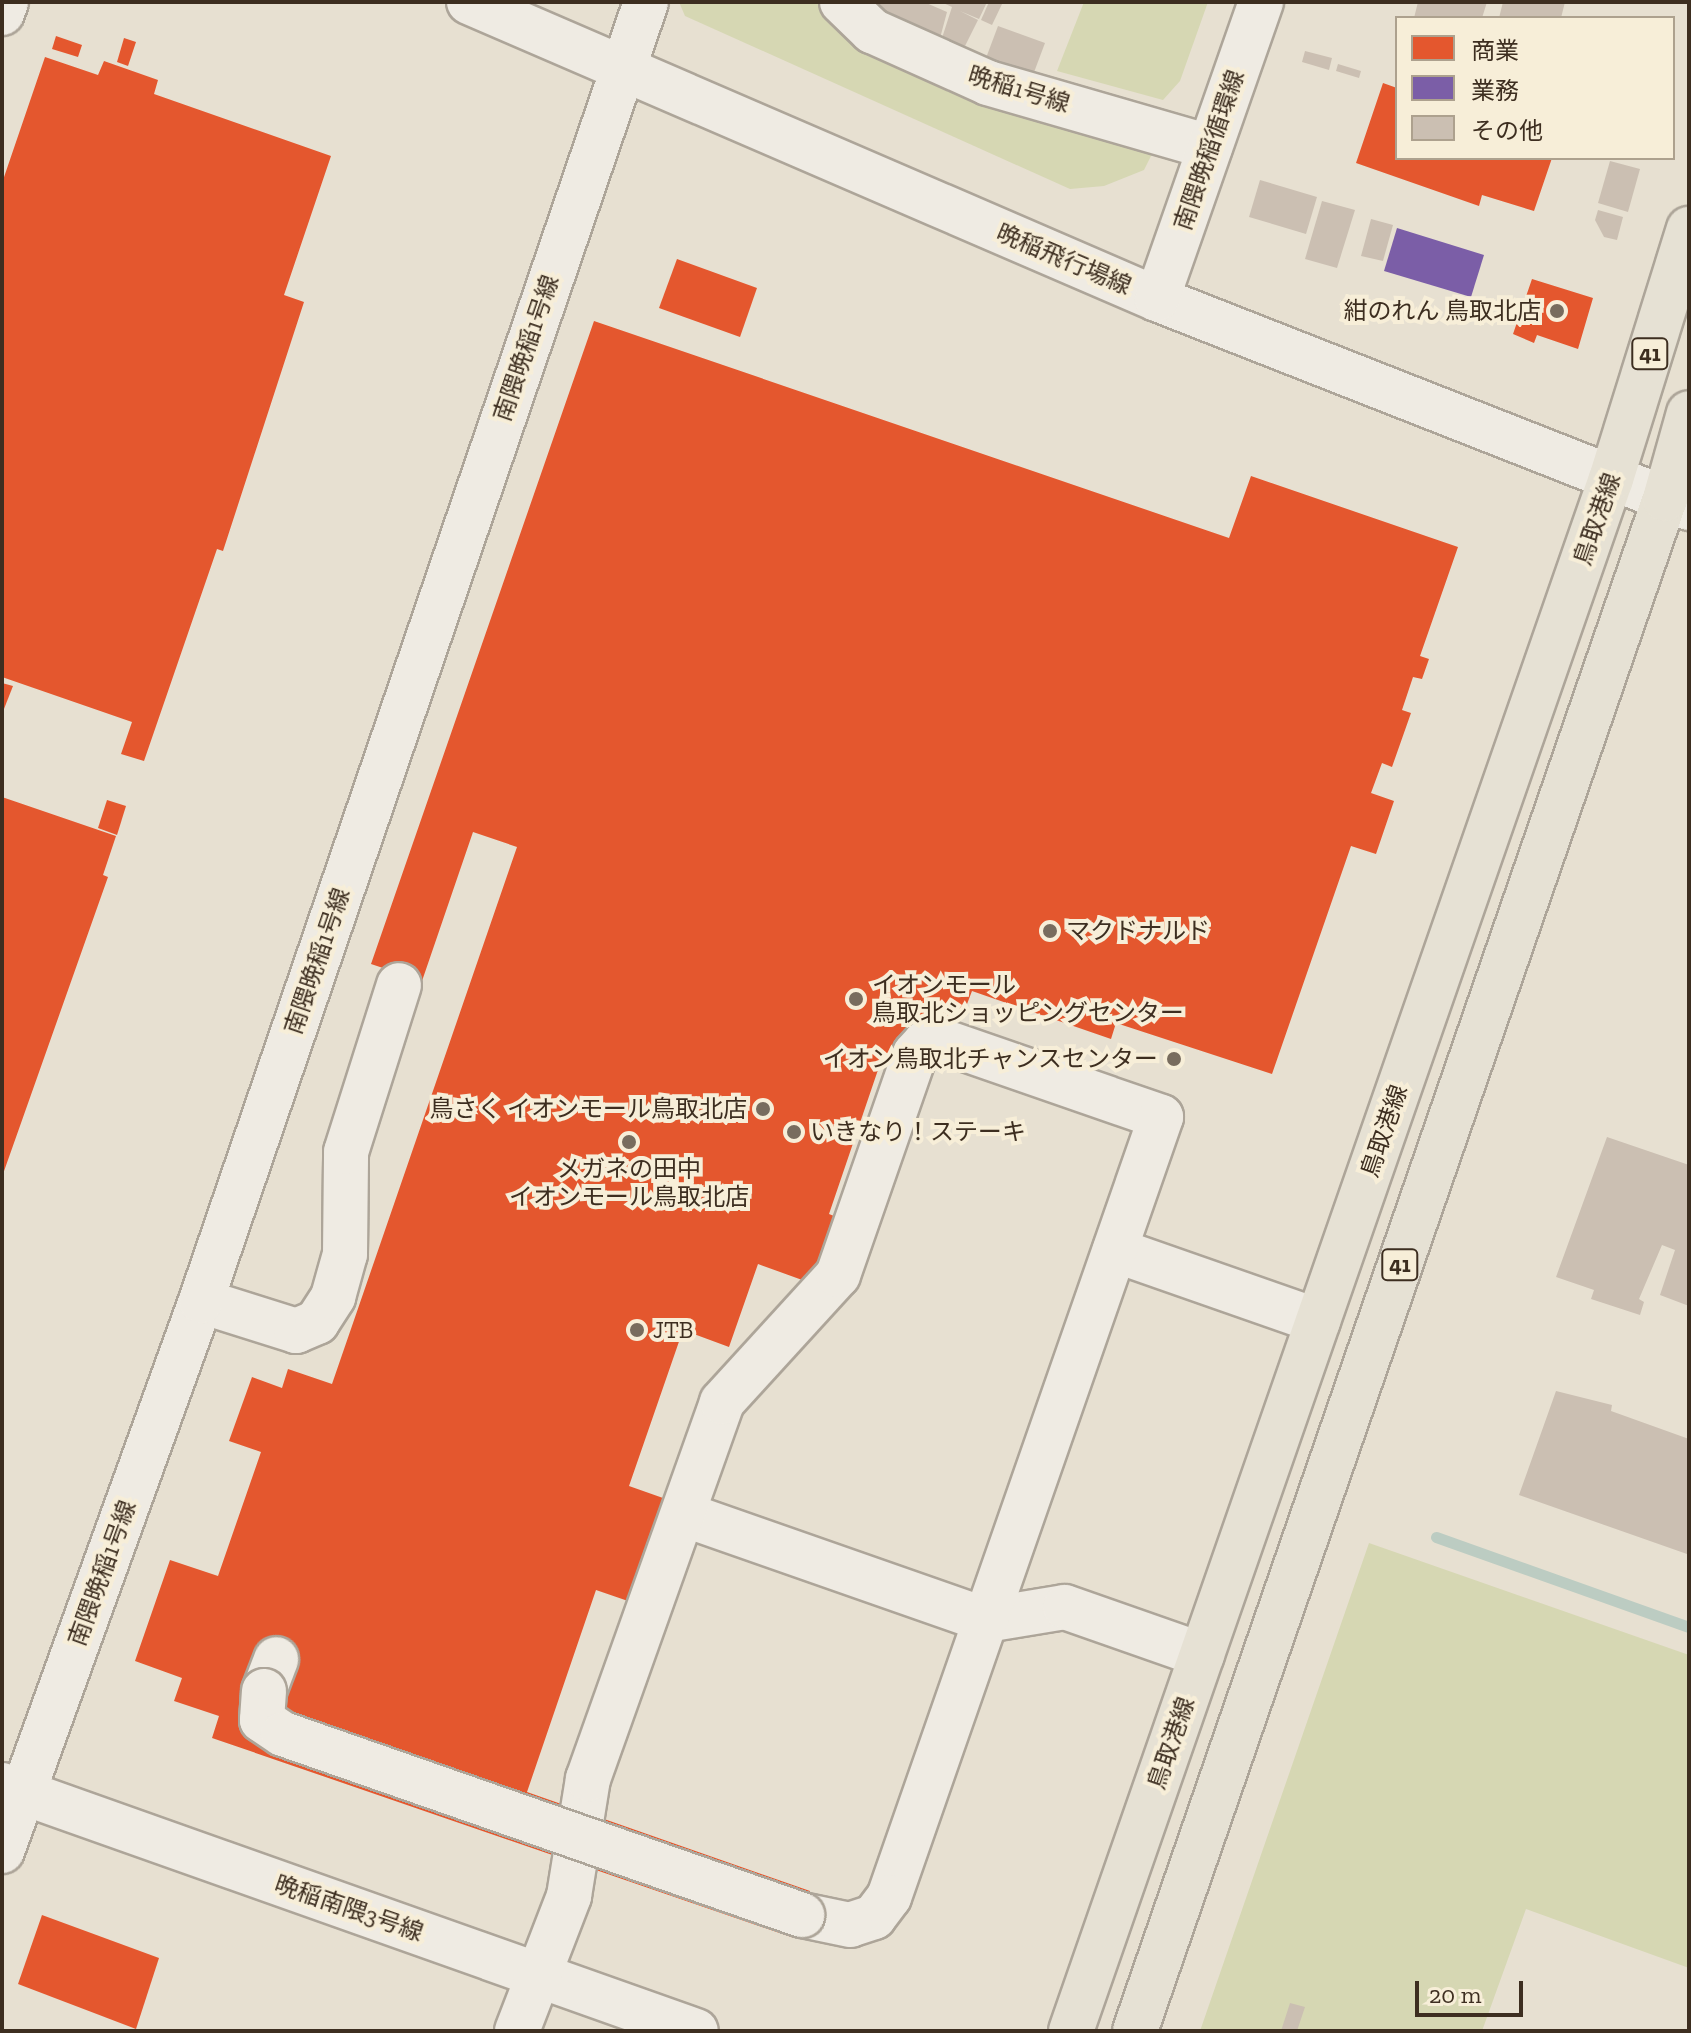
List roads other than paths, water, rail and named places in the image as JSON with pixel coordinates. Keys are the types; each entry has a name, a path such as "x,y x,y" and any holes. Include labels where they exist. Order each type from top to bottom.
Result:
{"main road":[{"name":"鳥取港線","path":"1071,2031 1611,479 1689,229"},
{"name":"41","path":"1135,2031 1677,504 1689,413"}],"street":[{"path":"2,13 6,2"},
{"name":"晩稲飛行場線","path":"469,2 1157,299 1677,504"},
{"name":"南隈晩稲1号線","path":"2,1851 12,1789 201,1301 646,2"},
{"name":"晩稲1号線","path":"842,2 872,31 950,68 1210,147"},
{"name":"南隈晩稲循環線","path":"1157,299 1261,2"},
{"path":"201,1301 296,1331 317,1322 333,1297 345,1254 346,1152 399,985"},
{"path":"270,1675 262,1720 283,1734 802,1915 850,1925 883,1908 1161,1117 946,1042 925,1043 915,1054 838,1275 722,1402 588,1779 569,1896 517,2031"},
{"path":"1115,1250 1318,1321"},
{"path":"683,1514 986,1620 1065,1607 1202,1655"},
{"name":"晩稲南隈3号線","path":"12,1789 696,2031"}],"waterway":[{"path":"1436,1537 1689,1627"}],"place":[{"name":"紺のれん 鳥取北店","path":"1557,311"},
{"name":"マクドナルド","path":"1050,931"},
{"name":"イオンモール 鳥取北ショッピングセンター","path":"856,999"},
{"name":"イオン鳥取北チャンスセンター","path":"1174,1059"},
{"name":"鳥さく イオンモール鳥取北店","path":"763,1109"},
{"name":"いきなり！ステーキ","path":"794,1132"},
{"name":"メガネの田中 イオンモール鳥取北店","path":"629,1142"},
{"name":"JTB","path":"637,1330"}]}
